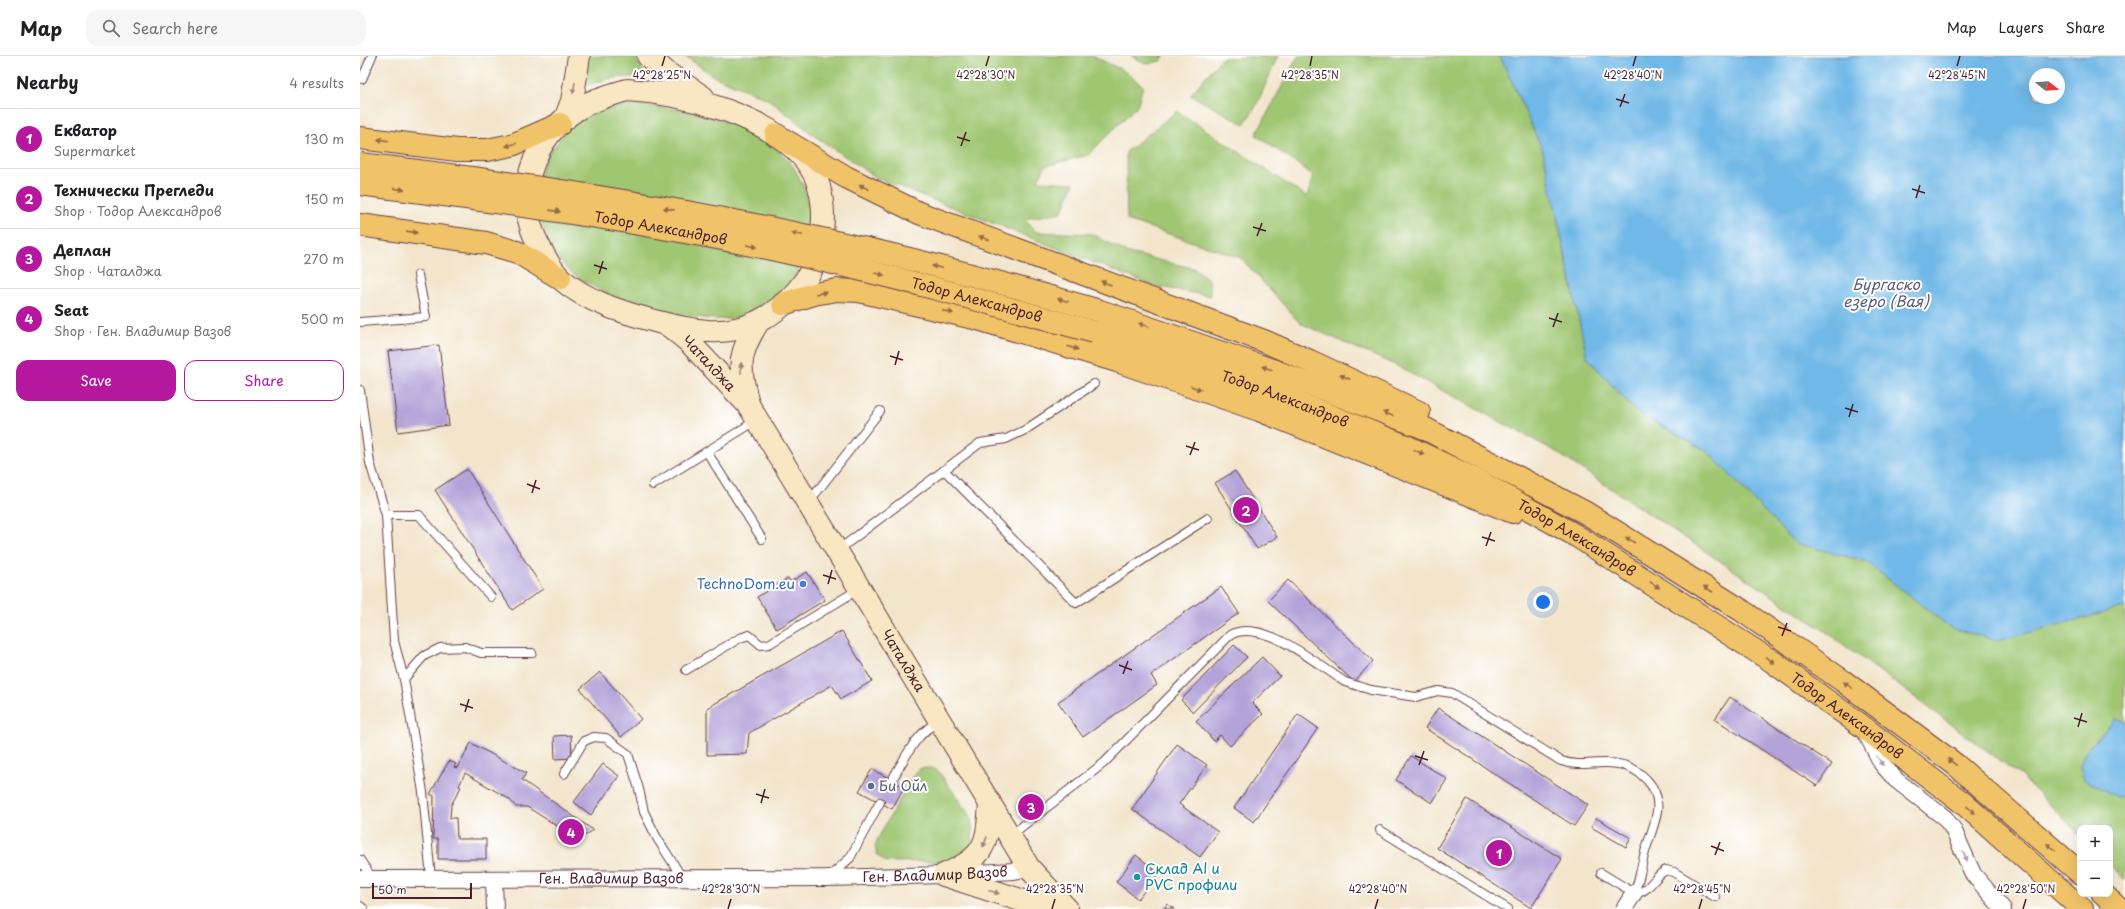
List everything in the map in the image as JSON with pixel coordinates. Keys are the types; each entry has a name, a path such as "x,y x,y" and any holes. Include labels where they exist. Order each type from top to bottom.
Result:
{"highway":[{"path":"360,138 456,150 487,150 512,146 562,122"},
{"path":"776,135 846,178 919,213 1264,341 1359,383 1416,411 1586,513"},
{"name":"Тодор Александров","path":"360,164 427,172 670,209 775,229 881,252 1100,311 1275,371 1422,427 1586,513 1741,610 1862,695 1987,790 2077,870"},
{"name":"Тодор Александров","path":"360,184 561,212 779,251 880,275 1094,332 1268,391 1406,446 1480,482 1575,535 1767,658 1862,726 1963,803 2024,855 2082,909"},
{"path":"360,225 486,243 517,252 560,278"},
{"path":"784,304 814,294 837,290 859,291 978,319 1117,361 1260,410 1488,504 1575,535"},
{"path":"2106,897 2119,909"}],"main road":[{"path":"562,122 572,101 580,56"},
{"path":"648,56 667,73 721,108"},
{"path":"628,90 653,91 721,108 759,124 776,135 811,168 820,192 824,222 820,249 803,284 784,304 759,321 739,329 721,332 707,332 666,324 605,304 572,287 560,278 549,265 534,234 528,217 526,199 527,183 538,150 547,137 562,122 590,102 628,90"},
{"name":"Чаталджа","path":"753,413 740,371 741,359 751,333 759,321"},
{"name":"Чаталджа","path":"666,324 690,342 753,413 1030,868 1067,909"},
{"path":"944,876 970,863 983,847 988,832 990,803"},
{"path":"944,876 1048,909"}],"street":[{"path":"1862,726 1882,764 1896,780 1945,818 1953,829 1973,874 2003,909"},
{"name":"Ген. Владимир Вазов","path":"366,878 827,878 944,876 1014,871 1030,868"},
{"path":"494,879 494,909"},
{"path":"1624,909 1634,893"}],"lane":[{"path":"362,79 372,56"},
{"path":"360,322 426,317 418,275"},
{"path":"837,552 980,443 1006,439 1025,430 1094,384"},
{"path":"360,390 370,463 386,516 394,641 404,679 423,792 431,879"},
{"path":"808,504 880,411"},
{"path":"652,485 707,452 753,413"},
{"path":"707,452 762,539"},
{"path":"944,470 1076,603 1208,518"},
{"path":"386,516 419,515 491,597"},
{"path":"686,670 740,638 749,635 761,645 769,644 859,589"},
{"path":"1010,836 1104,763 1230,635 1238,630 1250,630 1276,637 1345,682 1356,687 1416,697 1438,691 1452,693 1561,761 1574,766 1589,765 1601,761 1620,764 1638,770 1651,784 1658,801 1657,817 1634,893"},
{"path":"404,679 424,656 440,648 465,647 481,653 532,653"},
{"path":"892,780 910,750 926,728 940,721"},
{"path":"564,774 584,741 594,738 606,738 628,754 639,789 644,812 683,879"},
{"path":"827,878 850,858 880,802"},
{"path":"1380,830 1508,909"},
{"path":"360,860 366,878"},
{"path":"1601,873 1634,893 1640,893 1645,890 1659,873 1666,870 1674,872 1715,897"},
{"path":"360,906 364,909"}],"green space":[{"path":"587,56 633,56 646,76 613,78 583,86"},
{"path":"685,56 1093,56 1124,71 1143,86 1137,106 1088,155 1045,166 1038,181 1074,183 1062,212 1024,219 1036,232 1092,234 1125,252 1196,269 1209,280 1211,296 1154,286 877,178 815,136 768,99 715,77"},
{"path":"1131,56 1164,56 1161,61 1145,64"},
{"path":"1278,56 1256,106 1244,124 1190,95 1222,58"},
{"path":"1298,56 1500,56 1543,151 1587,357 1635,411 1707,451 1795,543 1865,561 1951,628 2065,622 2125,607 2125,722 2116,719 2085,752 2117,797 2125,796 2125,880 2113,868 2113,825 2077,825 2077,832 2020,775 1825,631 1553,450 1395,365 1300,323 1241,258 1127,220 1126,152 1177,111 1307,197 1313,175 1256,135"},
{"path":"638,105 677,110 719,119 757,136 774,147 792,165 801,182 807,200 810,223 810,241 807,252 795,276 784,292 770,304 749,315 730,319 707,318 661,311 636,304 591,285 573,274 560,261 547,237 539,210 539,181 542,167 549,153 570,126 586,116 607,109"},
{"path":"921,768 931,768 939,772 970,816 973,832 972,843 963,854 948,861 886,862 877,855 875,846 877,840 914,774"}],"water":[{"name":"Бургаско езеро (Вая)","path":"1500,56 2125,56 2125,607 1998,641 1951,628 1865,561 1795,543 1707,451 1635,411 1587,357 1543,151"},
{"path":"2116,719 2125,722 2125,796 2117,797 2084,780 2080,766 2085,752"}],"building":[{"path":"439,345 449,425 398,432 388,351"},
{"path":"467,469 543,589 512,610 435,490"},
{"path":"1235,471 1277,537 1257,549 1215,483"},
{"path":"807,572 825,600 777,629 757,597 788,578 790,582"},
{"path":"1288,580 1373,661 1354,682 1268,601"},
{"path":"1221,587 1239,613 1151,675 1157,685 1083,737 1058,702"},
{"path":"842,631 872,681 841,699 832,685 749,733 747,754 707,755 707,708"},
{"path":"1234,645 1247,657 1193,712 1181,700"},
{"path":"1262,657 1280,676 1252,703 1263,714 1230,746 1220,735 1214,741 1196,721"},
{"path":"600,672 641,719 621,737 580,689"},
{"path":"1730,697 1832,764 1817,786 1715,719"},
{"path":"1438,708 1588,805 1574,826 1425,728"},
{"path":"1298,714 1318,728 1254,822 1234,808"},
{"path":"571,735 572,758 555,759 554,736"},
{"path":"471,743 526,773 522,780 593,830 582,838 573,836 527,807 516,807 509,799 465,773 459,786 461,787 451,805 450,818 456,818 457,839 486,839 486,859 438,859 438,839 433,839 434,796 430,794 449,761 456,764 454,767 457,768"},
{"path":"1177,744 1207,765 1179,804 1218,832 1200,857 1132,809"},
{"path":"1411,756 1447,779 1432,803 1396,780"},
{"path":"603,764 619,776 591,815 574,802"},
{"path":"872,769 904,787 892,809 859,791"},
{"path":"1467,799 1562,859 1531,908 1437,848"},
{"path":"1596,818 1631,838 1626,847 1591,827"},
{"name":"Склад Al и PVC профили","path":"1136,855 1159,873 1138,899 1116,882"},
{"path":"1167,904 1174,909 1164,909"}],"place":[{"name":"Технически Прегледи","path":"1246,510"},
{"name":"TechnoDom.eu","path":"803,584"},
{"name":"Би Ойл","path":"871,786"},
{"name":"Деплан","path":"1031,807"},
{"name":"Seat","path":"571,832"},
{"name":"Екватор","path":"1499,853"},
{"name":"Склад Al и PVC профили","path":"1137,877"}]}
